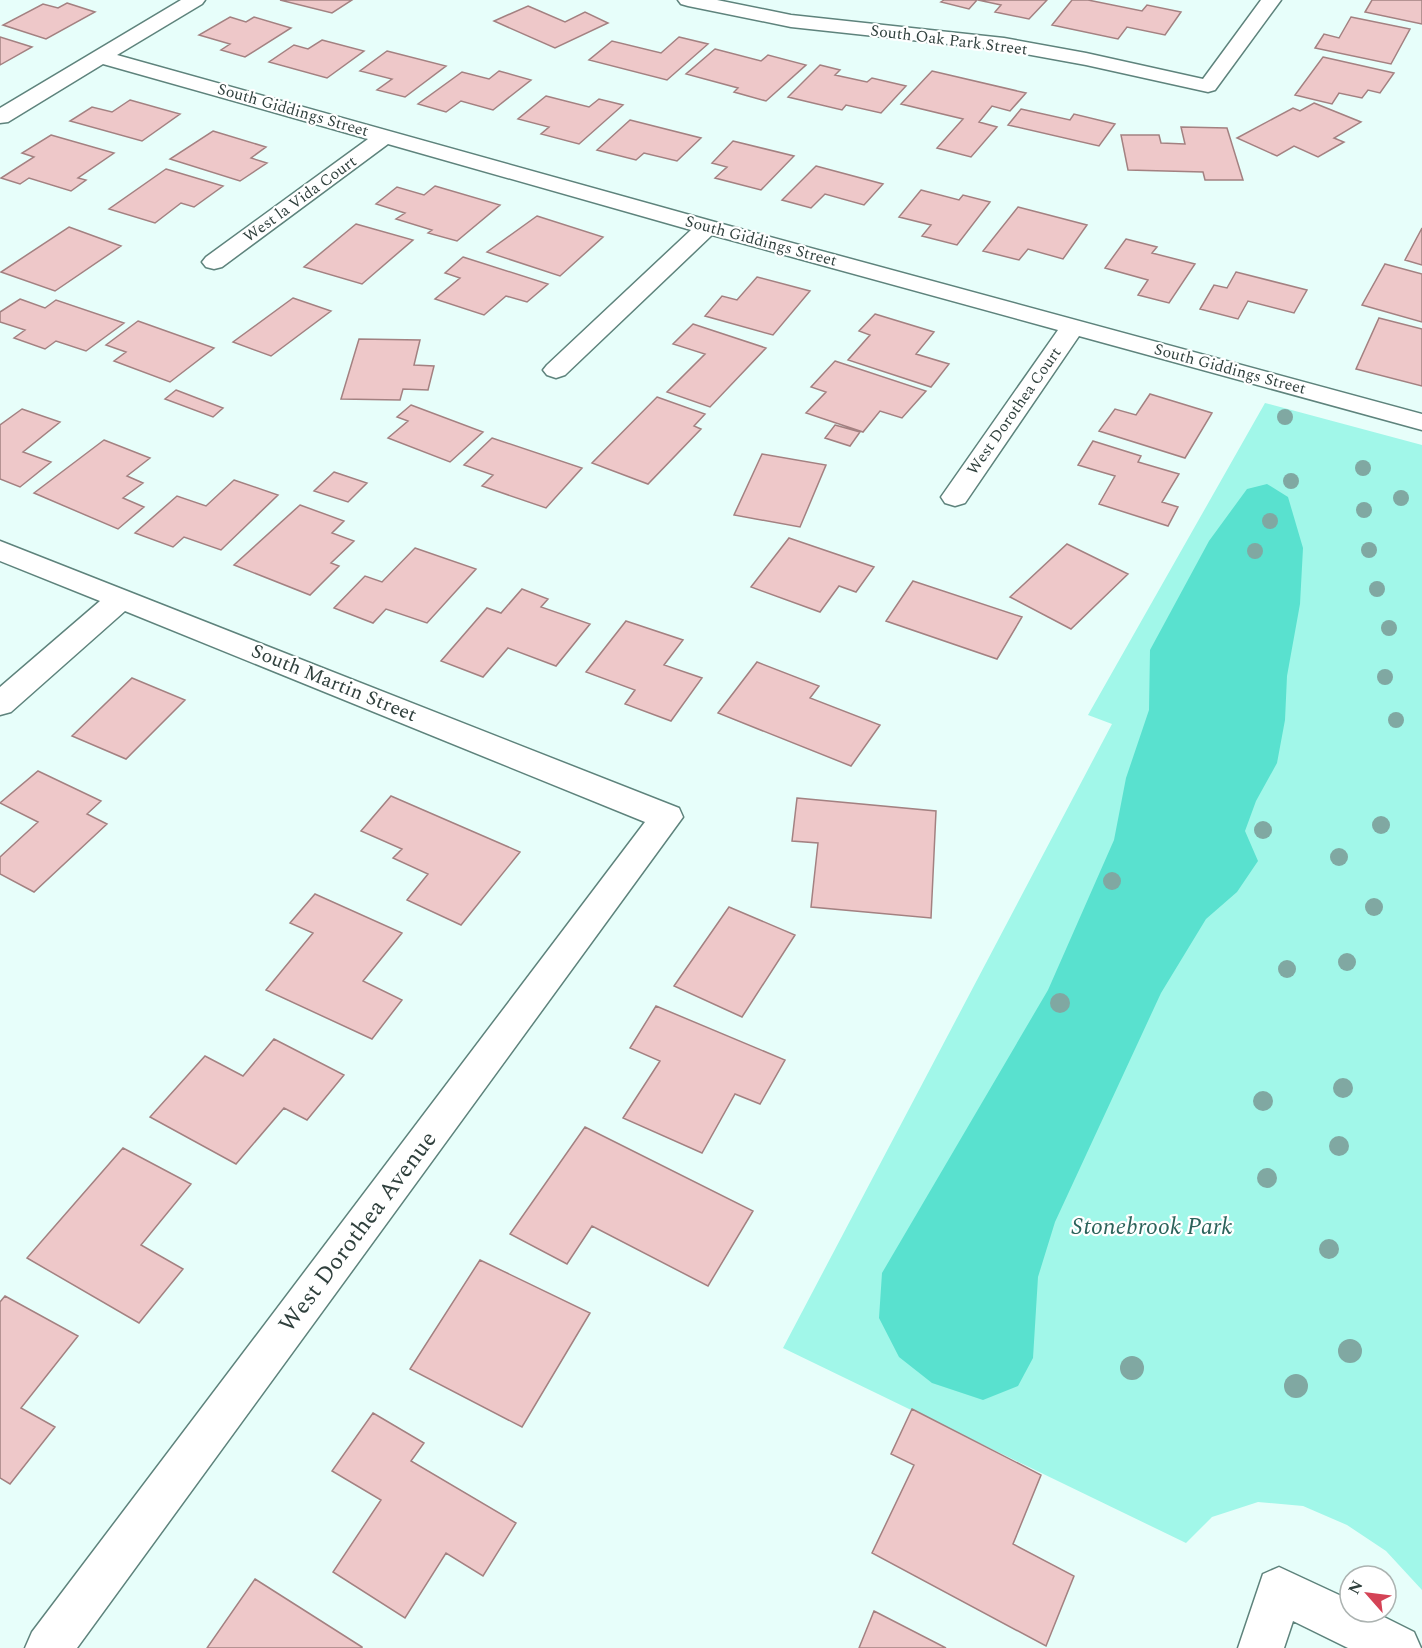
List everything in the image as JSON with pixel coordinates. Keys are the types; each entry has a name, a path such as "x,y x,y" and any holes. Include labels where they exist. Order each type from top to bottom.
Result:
{"street":[{"path":"0,117 195,0"},
{"name":"South Oak Park Street","path":"688,0 791,21 1004,44 1086,59 1208,86 1271,0"},
{"name":"South Giddings Street","path":"100,57 707,227 1422,422"},
{"name":"West la Vida Court","path":"213,262 386,136"},
{"path":"556,370 707,227"},
{"name":"West Dorothea Court","path":"956,497 1073,326"},
{"name":"South Martin Street","path":"0,550 667,817"},
{"path":"0,704 121,598"},
{"name":"West Dorothea Avenue","path":"48,1648 667,817"},
{"path":"1261,1648 1279,1590 1398,1648"}],"green space":[{"name":"Stonebrook Park","path":"1265,403 1422,445 1422,1590 1386,1551 1347,1525 1303,1506 1258,1502 1212,1517 1186,1543 783,1348 1112,724 1088,715"}],"shaded area":[{"path":"1267,484 1288,497 1303,548 1300,604 1287,676 1285,720 1277,763 1256,801 1245,831 1258,861 1237,892 1206,919 1161,993 1055,1222 1038,1277 1033,1358 1018,1386 983,1400 932,1383 899,1357 879,1318 882,1273 1048,990 1114,840 1126,778 1149,710 1150,650 1209,541 1247,489"}],"building":[{"path":"280,0 352,0 332,13"},
{"path":"944,0 977,0 969,9 941,2"},
{"path":"978,0 1047,0 1029,19 995,12 1001,5"},
{"path":"1072,0 1088,0 1142,11 1147,5 1181,12 1165,35 1127,27 1118,39 1052,25"},
{"path":"1372,0 1422,0 1422,24 1365,12"},
{"path":"67,3 95,12 46,39 3,25 43,4 58,8"},
{"path":"528,6 565,22 585,12 608,23 555,48 494,21"},
{"path":"230,17 246,22 254,17 291,28 245,57 221,50 230,44 199,35"},
{"path":"1351,17 1410,29 1391,64 1315,48 1324,34 1339,38"},
{"path":"0,37 32,47 0,65"},
{"path":"679,37 708,44 667,80 589,60 612,41 661,53"},
{"path":"322,40 364,51 327,78 269,62 294,45 308,49"},
{"path":"715,49 761,61 768,55 806,65 766,101 734,92 738,88 686,74"},
{"path":"387,51 446,66 405,97 377,90 392,79 360,71"},
{"path":"1323,57 1394,73 1380,93 1368,90 1362,98 1339,93 1332,104 1295,95"},
{"path":"820,65 840,70 835,75 867,82 872,78 906,86 881,113 846,105 842,110 788,97"},
{"path":"499,71 531,80 493,110 461,101 446,112 418,104 462,72 489,79"},
{"path":"932,71 1026,93 1010,111 992,106 979,122 997,127 971,157 937,148 963,119 901,104"},
{"path":"546,96 589,107 599,99 623,105 579,144 541,134 549,127 518,119"},
{"path":"130,100 180,114 142,141 70,121 92,107 112,112"},
{"path":"1314,103 1361,122 1334,138 1344,142 1318,157 1294,146 1277,156 1237,138 1293,108 1300,111"},
{"path":"1021,109 1070,120 1074,114 1115,124 1099,146 1008,125"},
{"path":"630,120 701,138 677,161 644,153 636,160 597,150"},
{"path":"1181,127 1227,128 1243,180 1205,180 1203,172 1128,170 1121,135 1159,135 1161,143 1185,144"},
{"path":"213,131 266,147 251,158 267,163 240,181 170,159"},
{"path":"51,135 114,153 78,178 86,180 71,191 29,178 20,184 1,178 34,157 22,153"},
{"path":"733,141 794,156 761,190 715,178 727,167 712,163"},
{"path":"816,166 883,184 864,205 825,194 811,208 782,200"},
{"path":"166,169 223,186 194,207 181,203 155,223 109,209"},
{"path":"435,186 500,205 457,241 428,233 432,230 396,219 405,213 376,204 397,187 424,195"},
{"path":"921,190 959,200 963,195 990,202 957,245 922,236 931,225 899,217"},
{"path":"1018,207 1087,225 1063,259 1028,249 1019,260 983,251"},
{"path":"537,216 603,237 560,276 487,252"},
{"path":"356,224 413,240 362,284 304,267"},
{"path":"69,227 121,246 55,291 1,272"},
{"path":"1422,228 1422,265 1405,260"},
{"path":"1126,239 1157,247 1152,253 1195,264 1169,303 1138,295 1148,280 1105,268"},
{"path":"463,257 548,284 527,302 506,296 484,315 435,299 460,278 445,273"},
{"path":"1385,264 1422,274 1422,322 1362,305"},
{"path":"1236,272 1307,290 1294,313 1248,301 1238,319 1200,309 1214,285 1227,288"},
{"path":"757,277 810,291 773,335 705,316 722,296 737,300"},
{"path":"293,298 331,311 271,356 233,342"},
{"path":"20,299 45,308 56,300 124,323 86,351 56,341 45,349 14,338 25,330 0,322 0,312"},
{"path":"875,314 934,332 916,354 949,364 931,387 848,360 870,335 859,331"},
{"path":"1379,318 1422,329 1422,386 1356,369"},
{"path":"138,321 214,348 170,382 114,361 126,352 106,345"},
{"path":"693,324 766,348 710,407 667,392 705,354 673,344"},
{"path":"359,339 420,340 414,365 434,366 428,390 403,389 400,400 341,399"},
{"path":"835,361 926,391 902,418 880,411 863,432 806,413 826,392 811,387"},
{"path":"176,390 223,408 213,417 165,399"},
{"path":"1150,394 1212,413 1185,458 1099,431 1115,409 1136,415"},
{"path":"657,397 705,414 694,426 701,429 648,484 592,463"},
{"path":"411,405 483,432 450,462 388,438 408,421 397,417"},
{"path":"22,409 60,422 23,452 51,462 20,487 0,479 0,425"},
{"path":"835,425 860,432 850,446 825,438"},
{"path":"492,438 582,468 546,508 482,486 493,475 464,465"},
{"path":"104,440 150,458 127,476 143,483 123,498 144,507 118,529 34,493"},
{"path":"1093,441 1141,456 1138,462 1179,474 1162,502 1178,507 1168,526 1099,504 1115,476 1078,465"},
{"path":"762,454 826,465 800,527 734,515"},
{"path":"334,472 367,483 348,502 314,491"},
{"path":"234,480 278,495 221,550 184,537 173,547 135,533 177,496 206,506"},
{"path":"300,505 344,521 332,533 354,541 331,563 339,566 310,595 234,565"},
{"path":"789,538 874,567 856,592 839,586 820,612 751,587"},
{"path":"1067,544 1128,574 1071,629 1010,597"},
{"path":"415,548 476,569 427,623 386,609 373,623 334,608 365,576 382,582"},
{"path":"913,581 1022,617 997,659 886,621"},
{"path":"522,589 548,599 541,607 590,624 556,666 508,648 483,677 441,661 487,608 501,613"},
{"path":"626,621 683,640 664,665 702,678 671,721 625,704 635,690 586,672"},
{"path":"757,662 819,686 810,698 880,725 851,766 718,713"},
{"path":"132,678 185,700 126,759 72,736"},
{"path":"38,771 101,801 87,814 107,824 34,892 0,874 0,857 38,822 0,803"},
{"path":"391,796 520,852 461,925 407,900 428,874 393,858 402,849 361,831"},
{"path":"797,798 936,811 931,918 811,907 818,843 792,841"},
{"path":"315,894 402,933 363,981 402,1000 372,1039 266,990 313,933 290,923"},
{"path":"729,907 795,935 742,1017 674,986"},
{"path":"656,1006 785,1060 760,1104 735,1094 702,1153 623,1118 660,1061 630,1048"},
{"path":"274,1039 344,1075 307,1120 284,1108 236,1164 150,1117 205,1056 243,1076"},
{"path":"585,1127 753,1211 708,1286 592,1226 567,1264 510,1234"},
{"path":"123,1148 191,1184 141,1245 183,1269 139,1323 27,1258"},
{"path":"480,1260 590,1313 522,1427 410,1369"},
{"path":"5,1296 78,1336 21,1408 55,1427 10,1484 0,1478 0,1302"},
{"path":"912,1409 1041,1475 1013,1544 1074,1576 1046,1646 872,1553 914,1465 891,1454"},
{"path":"373,1413 424,1443 411,1461 516,1523 483,1576 446,1553 405,1618 333,1572 381,1500 332,1471"},
{"path":"255,1579 362,1647 362,1648 207,1648"},
{"path":"874,1611 946,1648 859,1648"}]}
